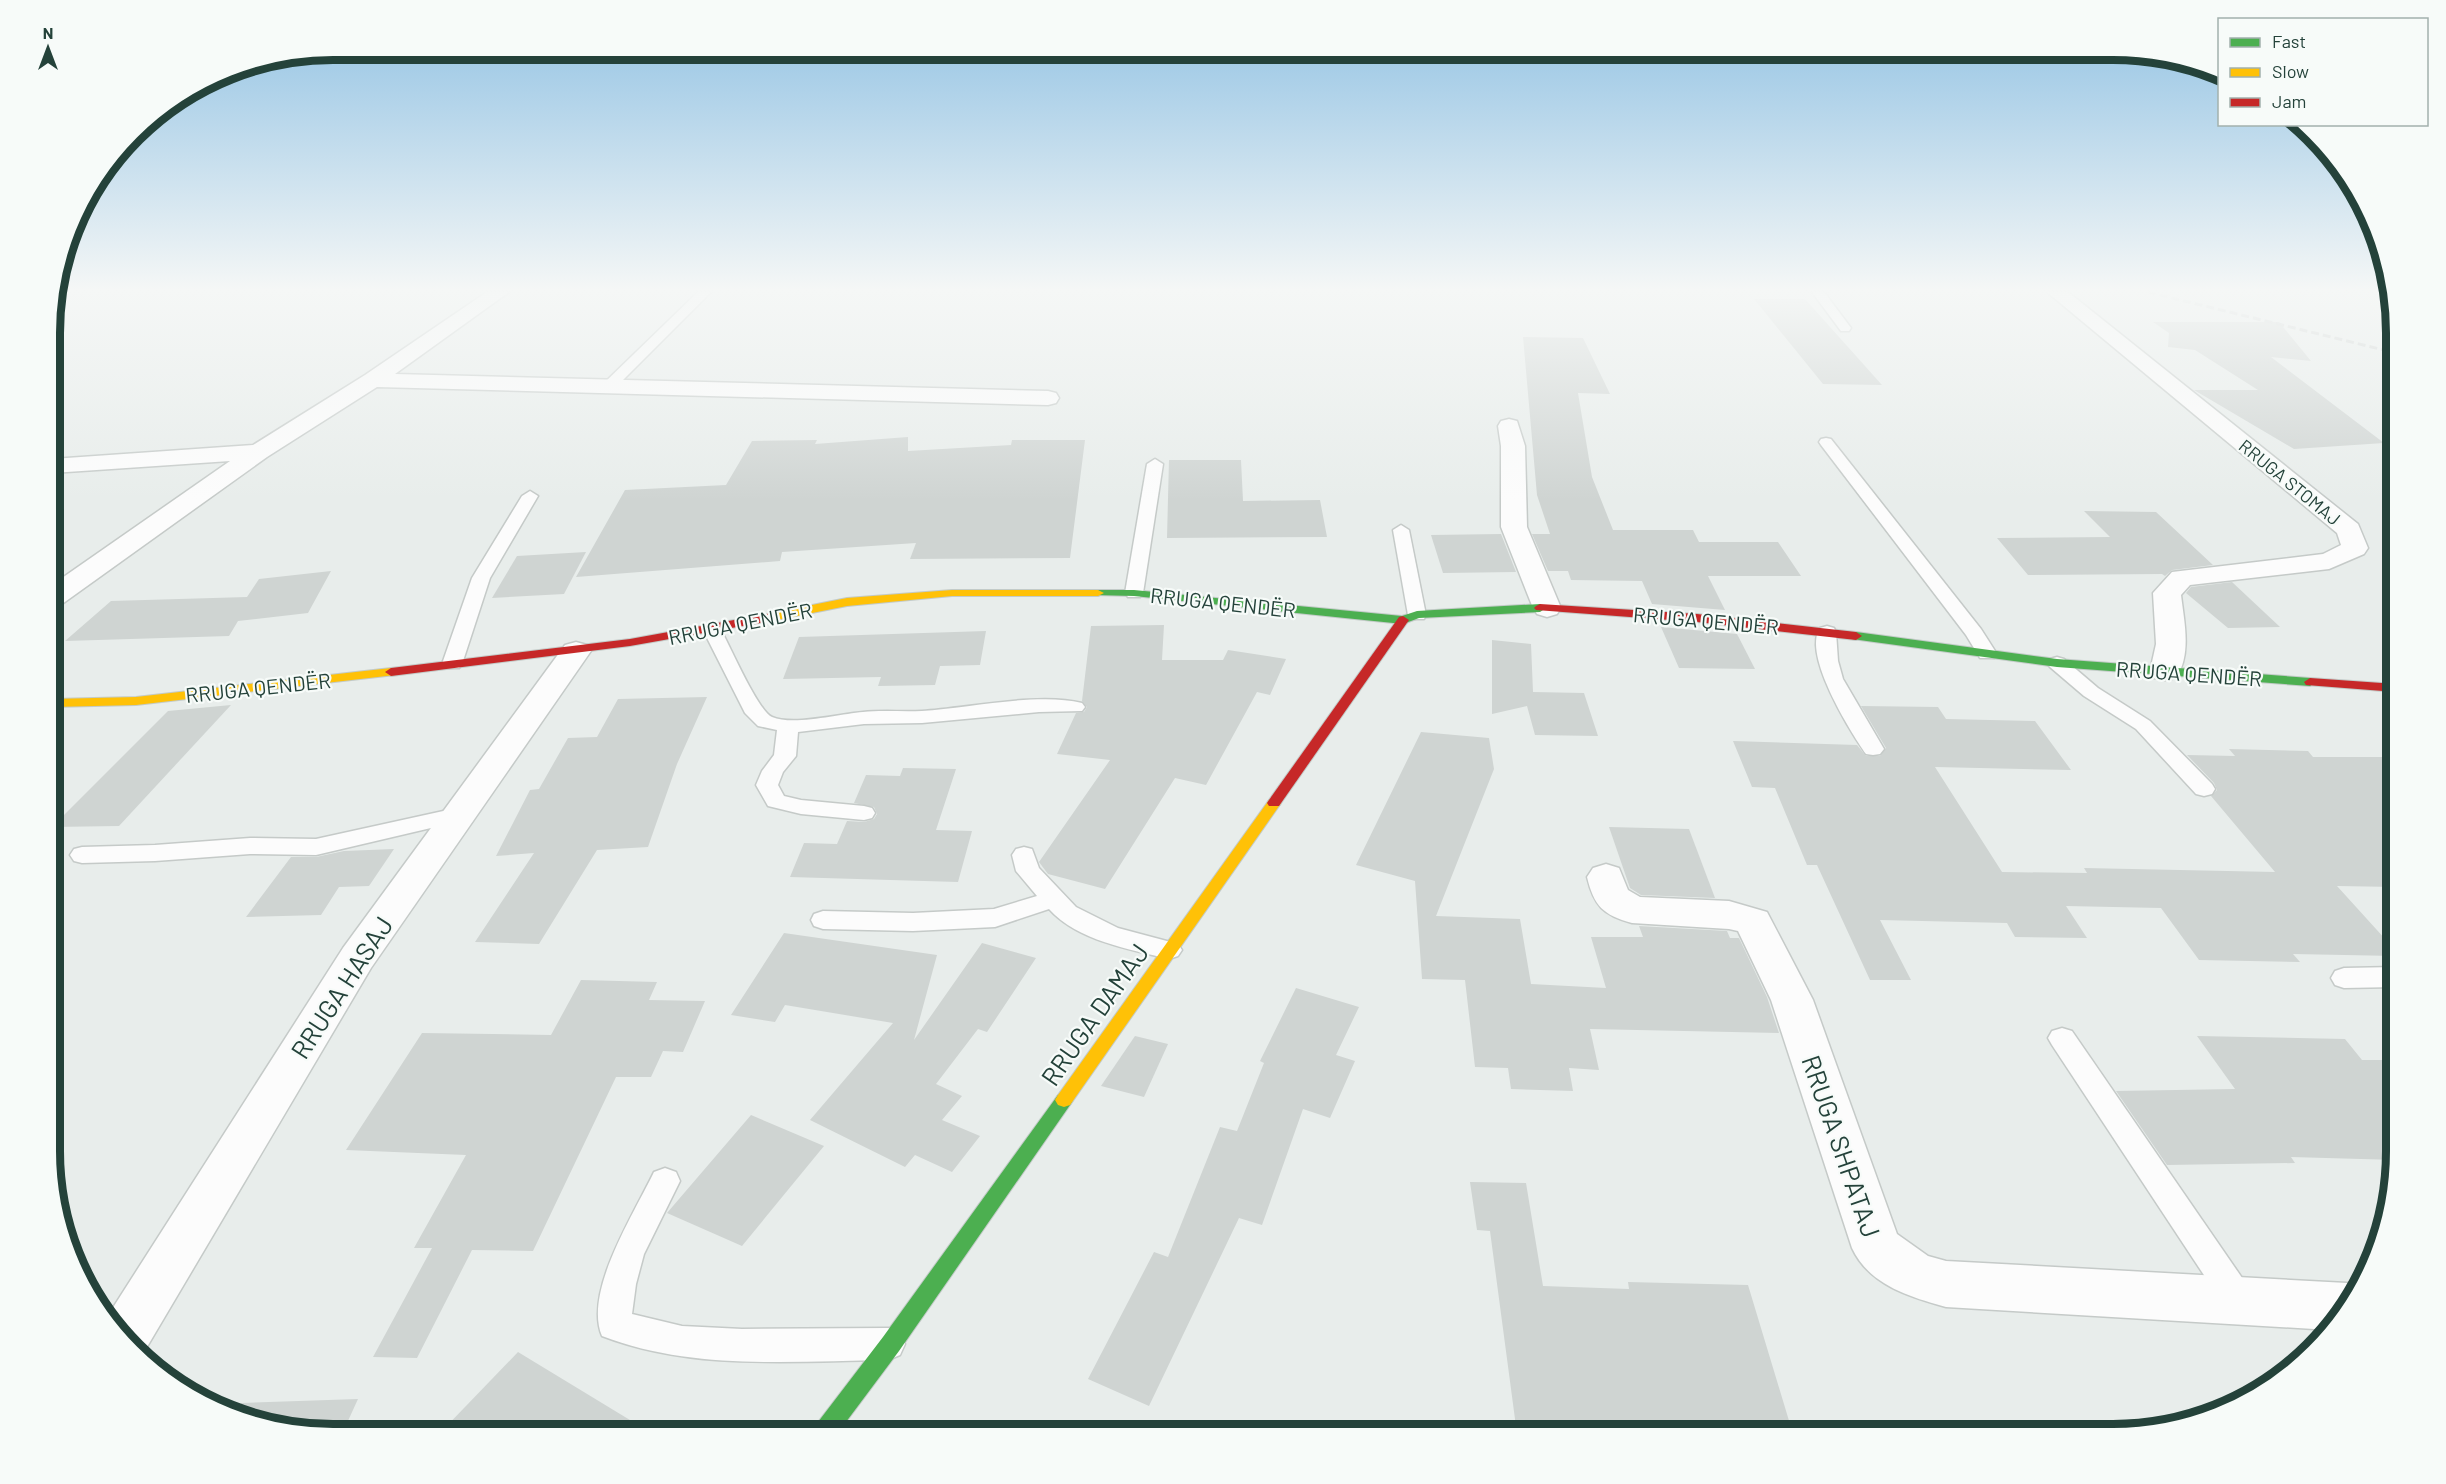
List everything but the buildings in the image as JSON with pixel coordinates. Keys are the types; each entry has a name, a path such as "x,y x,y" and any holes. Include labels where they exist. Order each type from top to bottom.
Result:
{"street":[{"path":"60,592 259,452 400,361"},
{"name":"RRUGA STOMAJ","path":"2141,361 2349,530 2355,548 2329,561 2182,578 2167,593 2171,644 2165,672"},
{"path":"373,380 1048,398"},
{"path":"1509,426 1513,446 1514,527 1546,608"},
{"path":"60,465 259,452"},
{"name":"RRUGA QENDËR","path":"60,703 136,701 576,651 712,630 847,602 952,593 1134,593 1410,617 1546,608 1697,618 1827,632 2057,663 2386,687"},
{"name":"RRUGA DAMAJ","path":"831,1424 891,1344 1169,950 1410,617"},
{"name":"RRUGA HASAJ","path":"128,1331 357,958 576,651"},
{"name":"RRUGA SHPATAJ","path":"1606,877 1611,897 1632,910 1729,915 1753,922 1792,1000 1877,1248 1915,1276 1946,1284 2338,1306"}],"lane":[{"path":"608,387 634,361"},
{"path":"1826,442 1974,633 1986,654"},
{"path":"1134,593 1155,464"},
{"path":"452,664 482,578 530,496"},
{"path":"1401,530 1410,617"},
{"path":"712,630 752,709 765,722 801,726 864,718 933,716 1010,708 1075,706"},
{"path":"1827,632 1828,662 1833,679 1873,749"},
{"path":"2057,663 2091,692 2143,725 2204,789"},
{"path":"788,724 785,756 773,771 767,785 776,801 801,807 864,813"},
{"path":"82,855 155,853 250,846 316,847 457,815"},
{"path":"1024,855 1028,871 1067,913 1111,935 1169,950"},
{"path":"823,920 914,922 995,918 1053,899"},
{"path":"2344,978 2386,977"},
{"path":"2062,1038 2239,1299"},
{"path":"665,1181 657,1204 633,1244 618,1282 614,1325 682,1342 742,1345 891,1344"}],"traffic: fast":[{"path":"1098,593 1134,593 1403,620 1417,615 1540,608"},
{"path":"1856,636 2057,663 2310,682"},
{"path":"831,1424 891,1344 1064,1100"}],"traffic: slow":[{"path":"772,617 847,602 952,593 1098,593"},
{"path":"60,703 136,701 391,672"},
{"path":"1064,1100 1274,803"}],"traffic: jam":[{"path":"1540,608 1697,618 1856,636"},
{"path":"391,672 630,643 772,617"},
{"path":"1274,803 1403,620"},
{"path":"2310,682 2386,687"}]}
